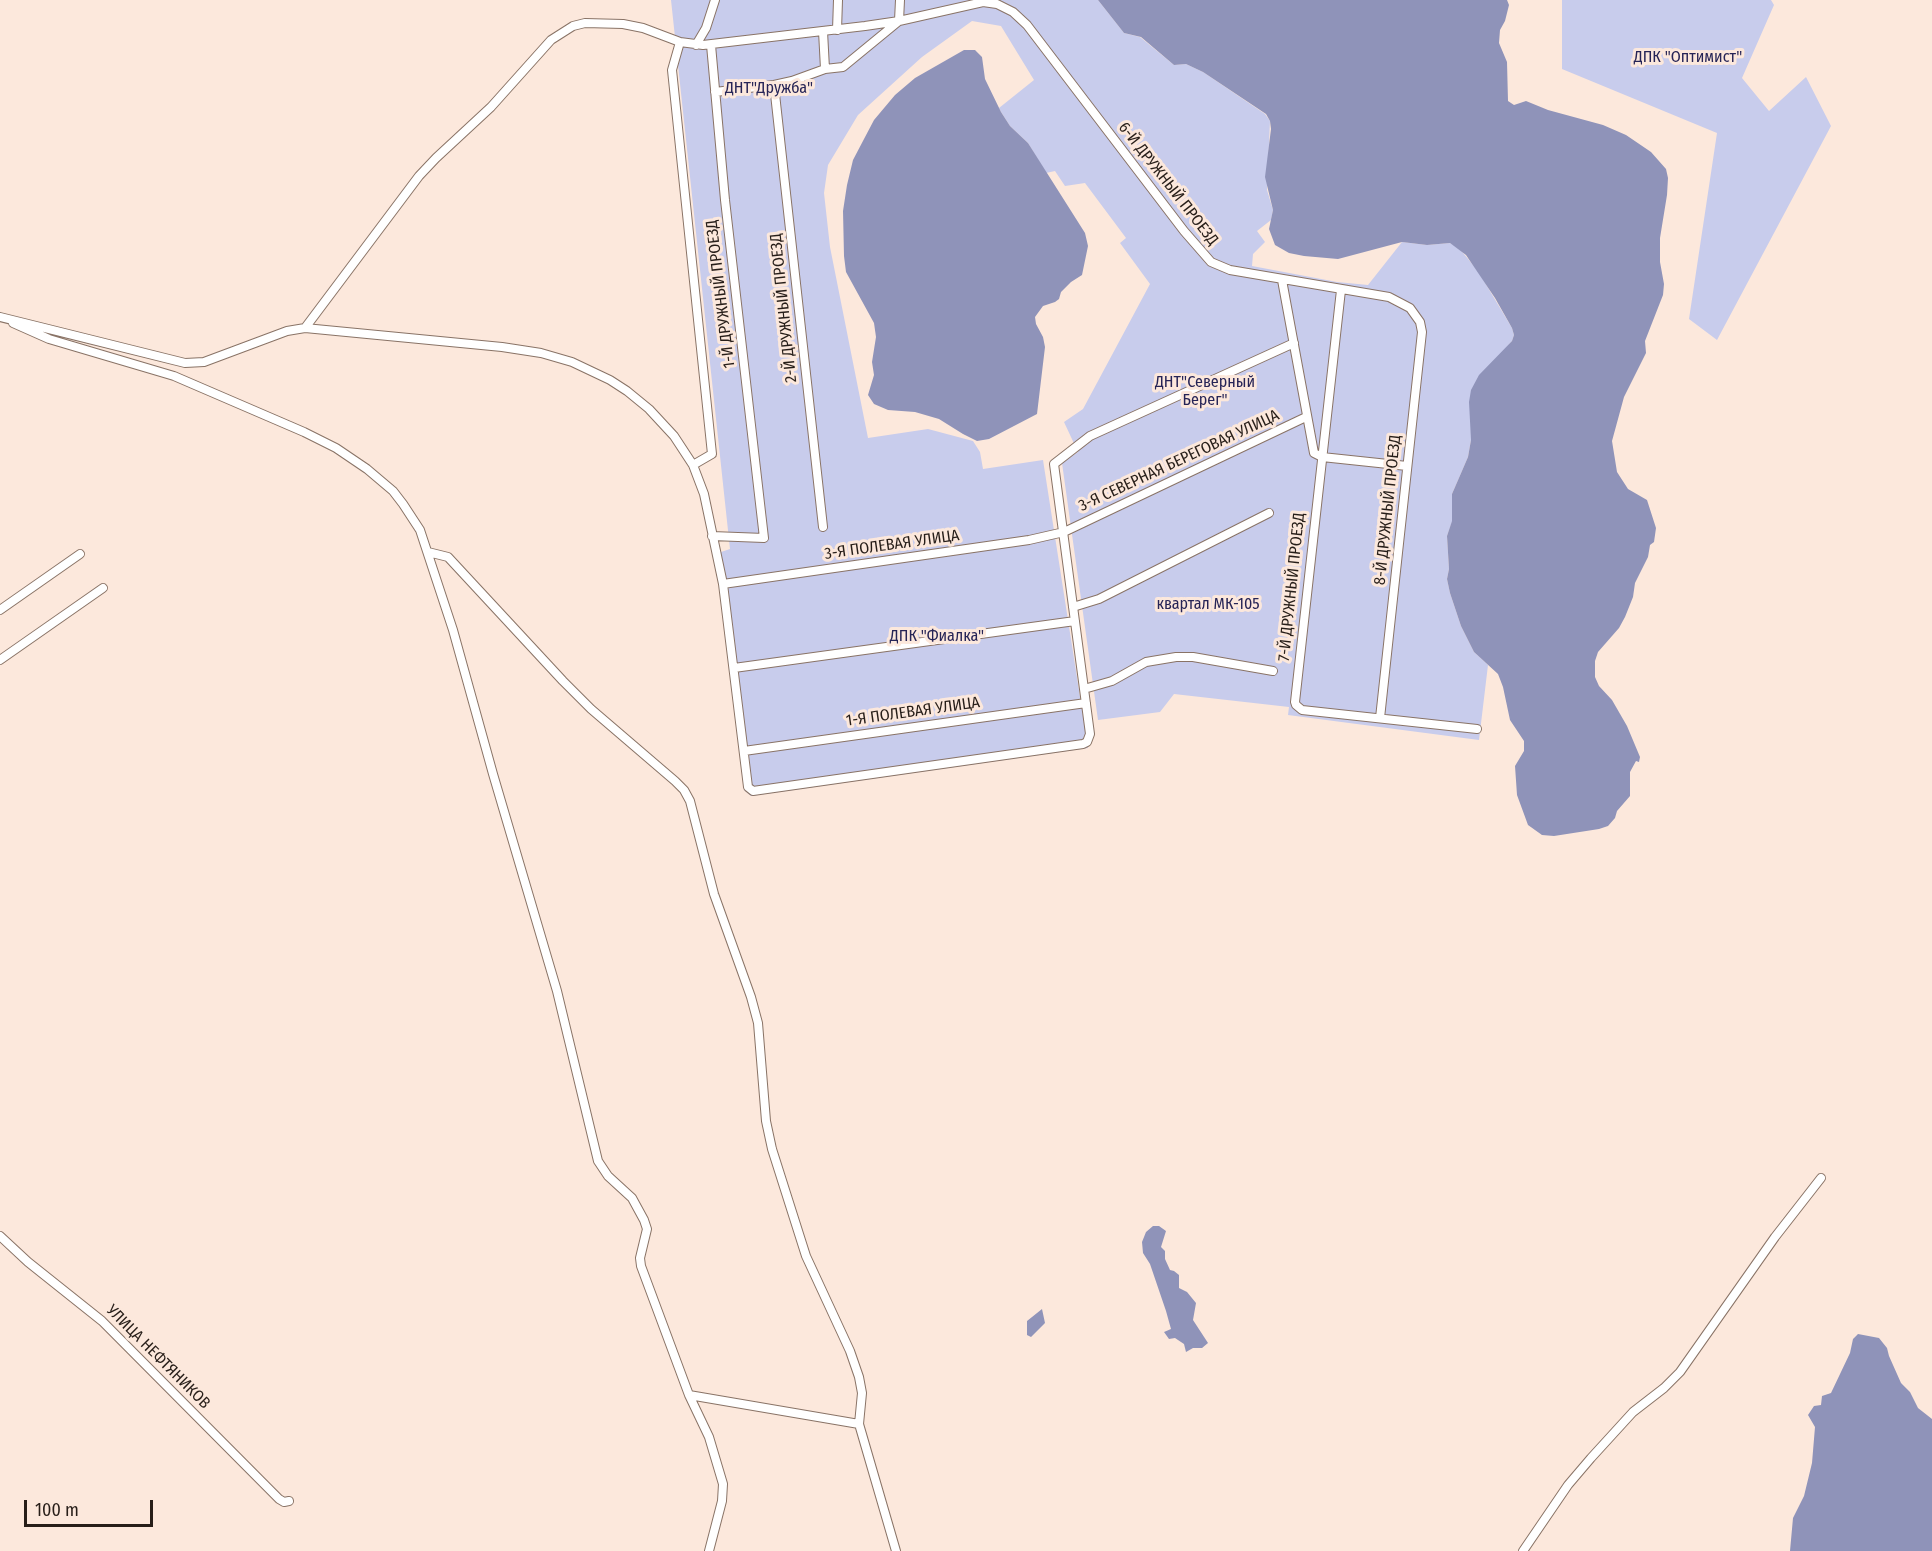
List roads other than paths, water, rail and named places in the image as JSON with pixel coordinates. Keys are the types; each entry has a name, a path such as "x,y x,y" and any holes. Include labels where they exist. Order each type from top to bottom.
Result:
{"street":[{"path":"696,45 706,28 716,0"},
{"path":"837,30 838,0"},
{"path":"715,92 774,85 847,64 899,21 900,0"},
{"name":"6-Й ДРУЖНЫЙ ПРОЕЗД","path":"899,21 989,2 1005,7 1027,25 1204,256 1221,267 1282,280 1389,297 1410,308"},
{"path":"304,328 419,176 491,107 561,32 585,23 623,24 643,28 680,42 711,45 899,21"},
{"path":"823,31 825,69"},
{"path":"680,42 672,70 712,454 693,465"},
{"name":"1-Й ДРУЖНЫЙ ПРОЕЗД","path":"711,45 764,538 712,536"},
{"name":"2-Й ДРУЖНЫЙ ПРОЕЗД","path":"774,85 823,527"},
{"path":"1282,280 1311,448 1314,453 1322,457 1407,466"},
{"name":"7-Й ДРУЖНЫЙ ПРОЕЗД","path":"1341,290 1295,702 1302,710 1477,729"},
{"name":"8-Й ДРУЖНЫЙ ПРОЕЗД","path":"1380,718 1422,332 1420,322 1410,308"},
{"path":"4,318 185,363 204,362 304,328 502,346 541,352 572,362 610,380 638,399 674,436 693,465 704,494 723,584 748,787 753,791 1083,744 1090,739 1054,464 1090,436 1294,343"},
{"path":"4,318 49,339 174,376 304,432 336,448 367,468 393,491 411,515 428,552 453,630 557,991 598,1161 608,1176 632,1198 644,1220 647,1229 640,1258 641,1266 689,1395 709,1437 723,1484 722,1501 709,1551"},
{"name":"3-Я СЕВЕРНАЯ БЕРЕГОВАЯ УЛИЦА","path":"1064,531 1306,417"},
{"path":"1073,607 1099,598 1269,513"},
{"name":"3-Я ПОЛЕВАЯ УЛИЦА","path":"723,584 1029,540 1064,531"},
{"path":"428,552 448,557 563,681 591,709 675,781 690,801 714,894 752,997 758,1023 766,1121 772,1149 806,1257 850,1351 859,1377 862,1393 859,1425 896,1551"},
{"path":"0,610 80,554"},
{"path":"0,660 103,588"},
{"path":"734,668 1075,621"},
{"path":"1084,689 1112,681 1146,662 1176,657 1193,657 1273,671"},
{"name":"1-Я ПОЛЕВАЯ УЛИЦА","path":"744,751 1086,704"},
{"path":"1523,1551 1568,1485 1590,1458 1633,1412 1664,1388 1680,1372 1775,1237 1821,1178"},
{"name":"УЛИЦА НЕФТЯНИКОВ","path":"0,1236 28,1262 102,1321 279,1498 284,1502 289,1501"},
{"path":"689,1395 859,1425"}],"park label":[{"name":"ДПК \"Оптимист\"","path":"1688,58"},
{"name":"ДНТ\"Дружба\"","path":"769,89"},
{"name":"ДНТ\"Северный Берег\"","path":"1205,392"},
{"name":"квартал МК-105","path":"1208,605"},
{"name":"ДПК \"Фиалка\"","path":"937,637"}]}
